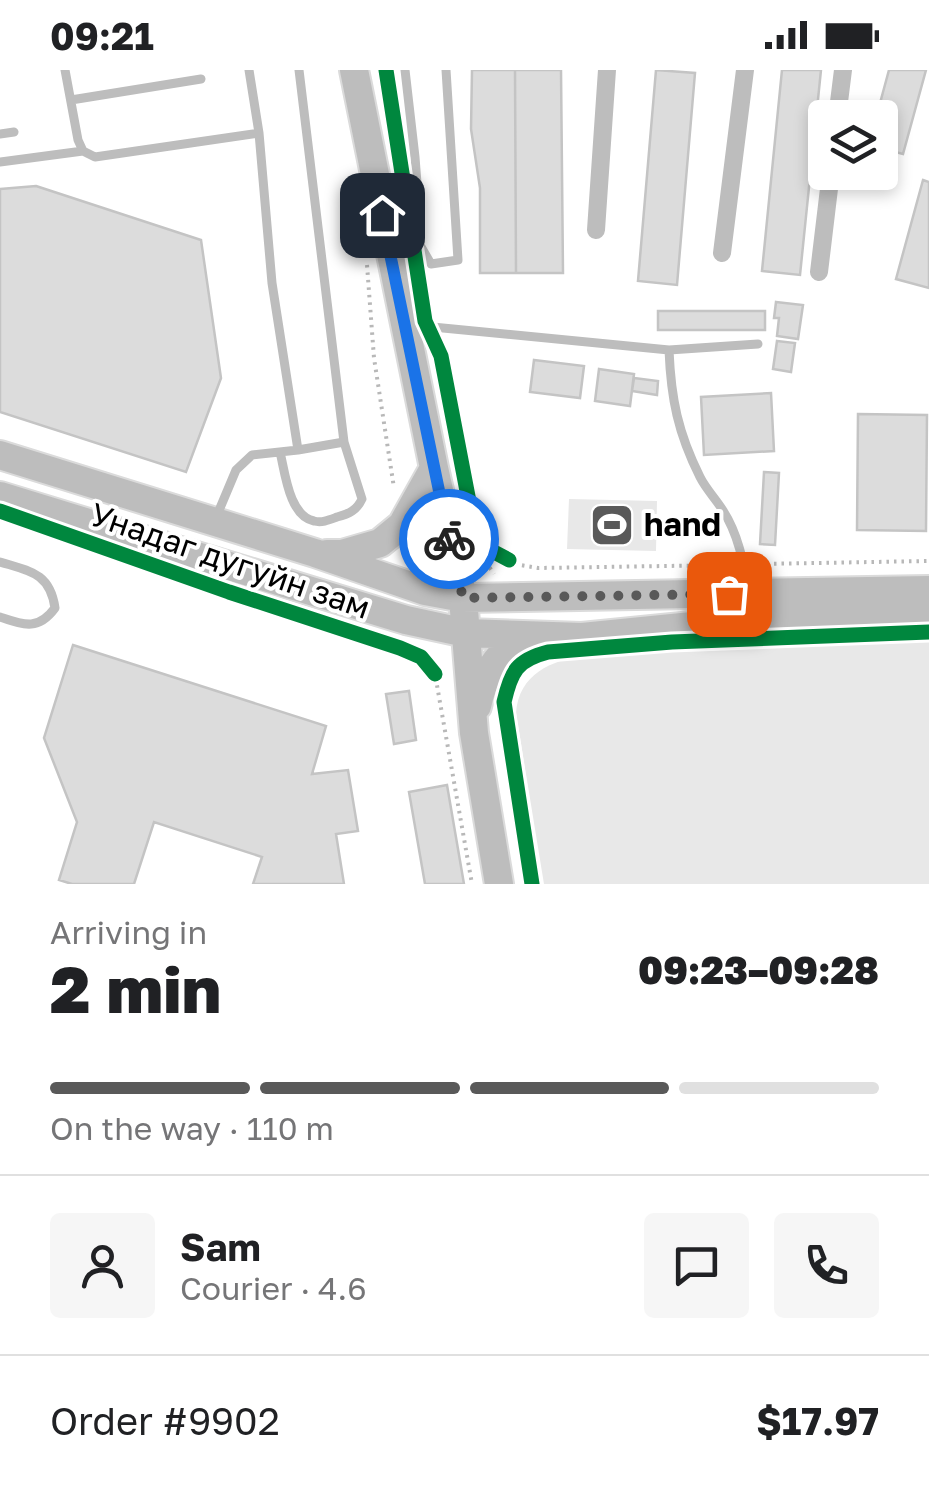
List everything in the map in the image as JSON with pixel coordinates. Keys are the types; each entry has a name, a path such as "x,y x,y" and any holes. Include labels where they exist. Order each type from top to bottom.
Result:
{"main road":[{"path":"354,70 463,598 474,733 499,884"},
{"path":"0,456 425,591 463,598 929,590"},
{"path":"315,553 342,554 380,543 402,524 434,468"},
{"path":"0,496 406,620 466,634 582,637"},
{"path":"474,733 482,686 499,658 520,643 742,621 929,616"}],"street":[{"path":"596,230 607,70"},
{"path":"722,254 745,70"},
{"path":"839,100 843,70"},
{"path":"819,272 829,190"}],"lane":[{"path":"65,70 82,151"},
{"path":"249,70 272,284 298,450"},
{"path":"280,452 294,505 304,518 318,523 348,514 360,505 362,499 344,442 299,70"},
{"path":"404,70 416,157 420,246 431,264 458,260 446,70"},
{"path":"70,100 200,80"},
{"path":"0,134 14,132"},
{"path":"0,162 82,151 95,157 258,132"},
{"path":"404,324 669,350 758,344"},
{"path":"669,350 675,416 702,482 724,512 737,540 748,594"},
{"path":"214,522 236,470 252,455 344,442"},
{"path":"0,562 45,580 55,608 36,624 0,617"}],"path":[{"path":"367,266 374,358 394,484"},
{"path":"474,524 477,542 509,560"},
{"path":"483,558 538,568 929,561"},
{"path":"435,674 472,884"},
{"path":"500,702 529,884"}],"shaded area":[{"name":"hand","path":"569,499 657,501 656,551 567,549"},
{"path":"929,640 929,884 544,884 516,713 523,688 539,671 585,656"}],"building":[{"path":"472,70 515,70 516,273 480,273 480,188 471,129"},
{"path":"515,70 561,70 563,273 516,273"},
{"path":"656,70 695,73 677,285 638,281"},
{"path":"782,70 821,70 818,100 808,100 809,190 800,275 762,271"},
{"path":"889,70 926,70 903,154 898,153 898,100 881,100"},
{"path":"923,180 929,182 929,288 896,279"},
{"path":"36,186 201,240 221,378 186,472 0,412 0,189"},
{"path":"776,302 803,305 798,339 777,336"},
{"path":"658,311 765,311 765,330 658,330"},
{"path":"777,341 795,343 791,372 773,369"},
{"path":"534,360 584,366 580,398 530,392"},
{"path":"599,369 634,374 630,406 595,401"},
{"path":"634,378 658,381 657,395 632,391"},
{"path":"771,393 774,451 704,455 701,397"},
{"path":"858,414 927,415 926,531 857,530"},
{"path":"764,472 779,473 775,545 760,544"},
{"path":"73,645 326,726 312,774 348,770 358,831 336,834 344,884 253,884 262,857 154,822 134,884 72,884 59,880 77,822 44,738"},
{"path":"409,691 416,740 394,744 386,694"},
{"path":"447,785 464,884 425,884 409,792"}],"cycle path":[{"path":"386,70 425,321 441,356 477,543 509,560"},
{"name":"Унадаг дугуйн зам","path":"0,511 400,648 421,657 435,674"},
{"path":"532,884 504,702 509,682 522,663 548,652 672,642 929,632"}],"way so far":[{"path":"449,539 463,598 729,594"}],"place":[{"name":"hand","path":"612,525"}],"route":[{"path":"382,215 449,539"}]}
